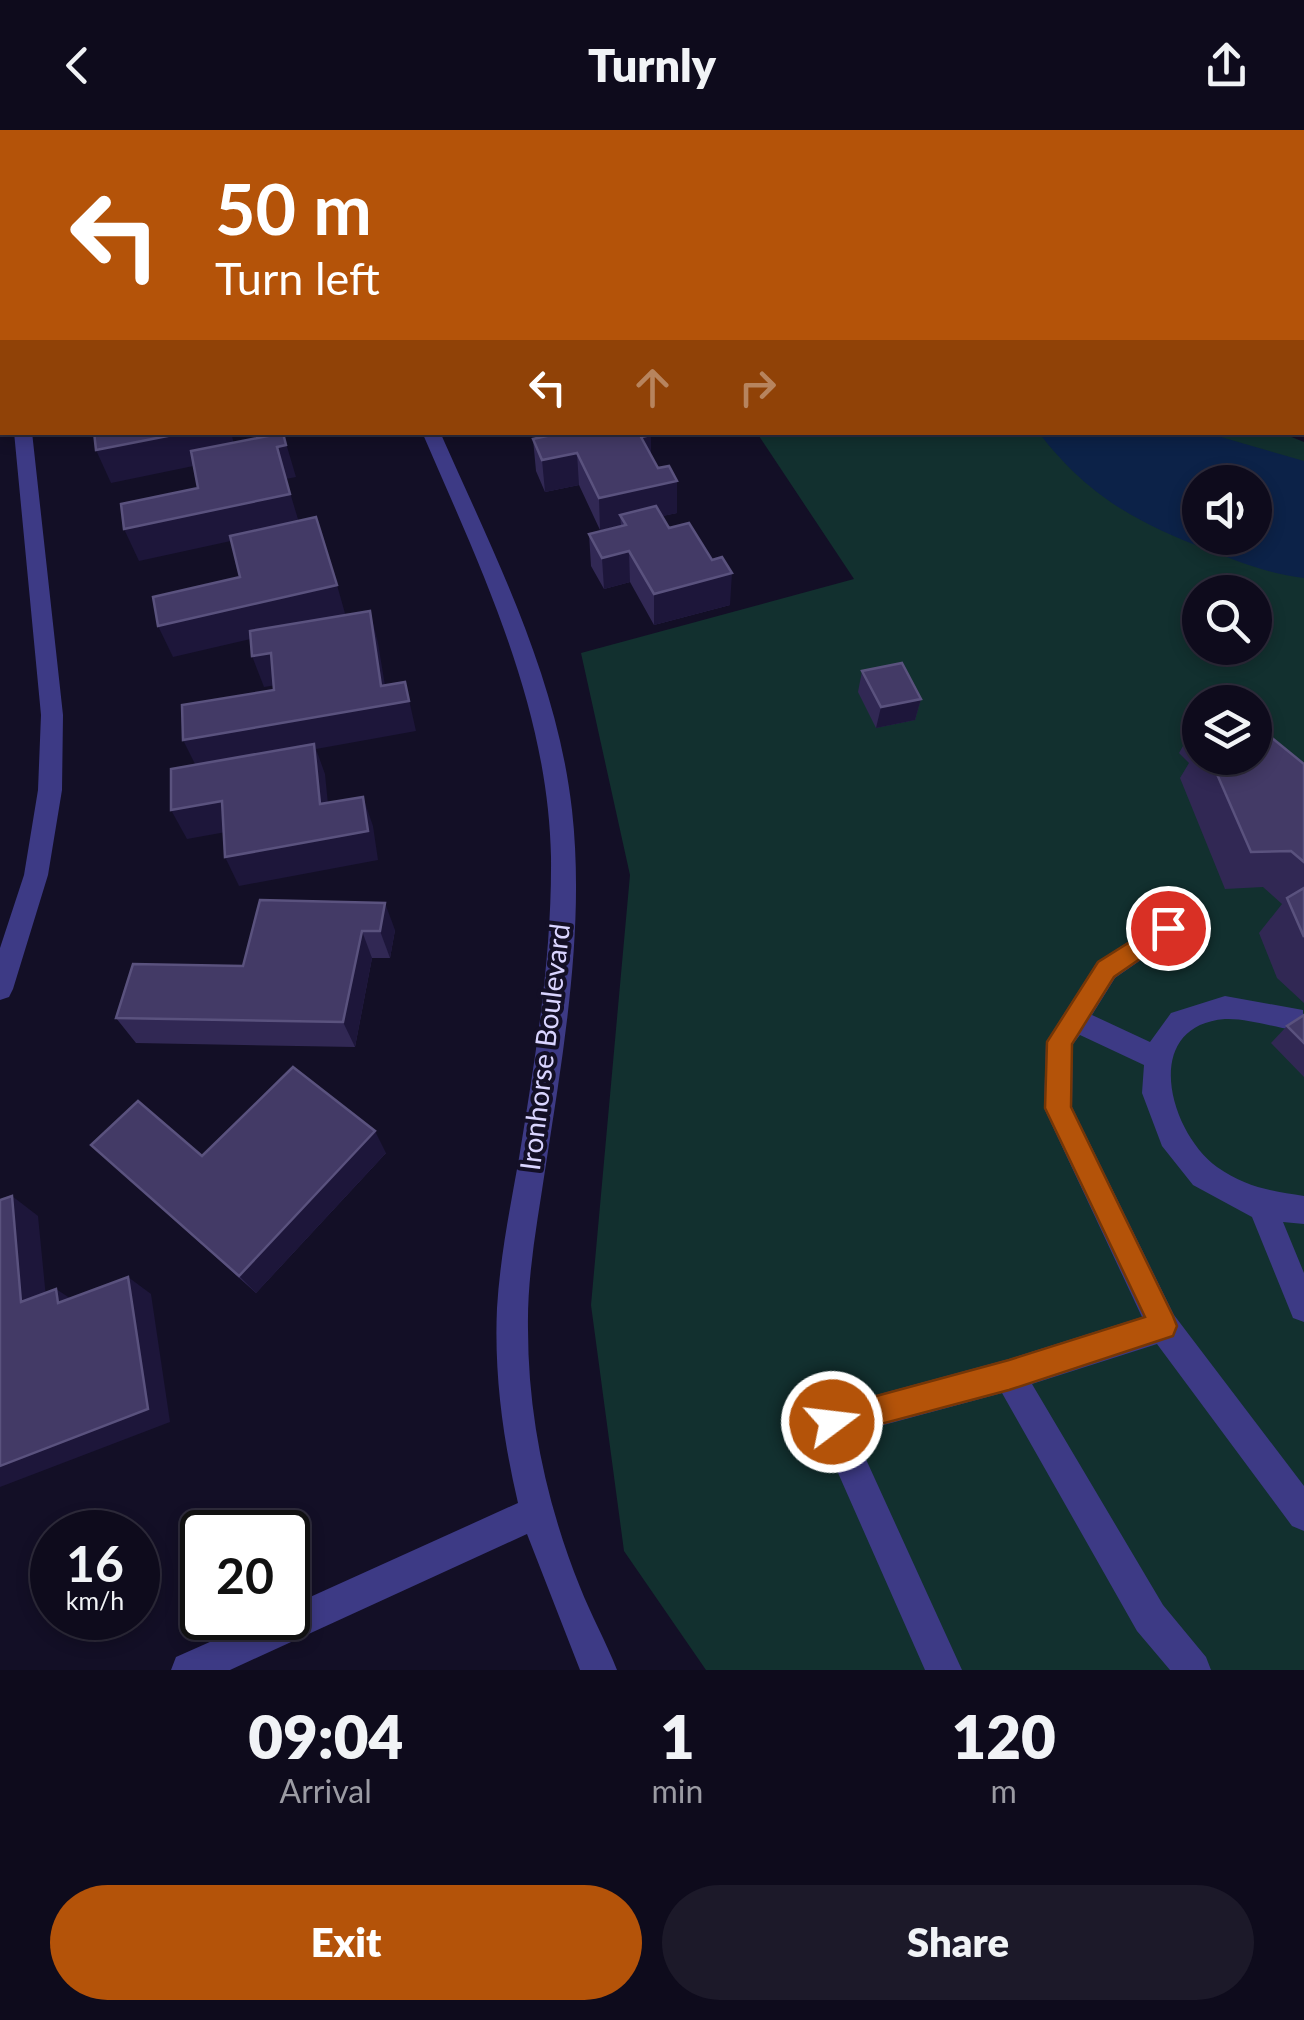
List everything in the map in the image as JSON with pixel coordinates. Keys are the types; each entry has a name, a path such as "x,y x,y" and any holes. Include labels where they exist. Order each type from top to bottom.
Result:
{"street":[{"path":"0,989 36,876 50,790 52,715 23,435"},
{"name":"Ironhorse Boulevard","path":"432,435 528,662 548,732 560,810 563,897 556,1007 518,1247 512,1328 516,1418 535,1513 568,1608 599,1670"},
{"path":"1168,928 1106,970 1074,1019 1060,1042 1058,1108 1163,1326 1304,1514"},
{"path":"1294,1018 1256,1007 1222,1006 1192,1014 1169,1032 1154,1057 1152,1087 1161,1120 1182,1153 1212,1181 1263,1204 1304,1210"},
{"path":"1074,1019 1154,1057"},
{"path":"1263,1204 1277,1248 1304,1307"},
{"path":"944,1670 832,1422 1009,1375 1163,1326"},
{"path":"1009,1375 1150,1618 1187,1668"},
{"path":"189,1670 535,1513"}],"green space":[{"path":"758,435 1286,435 1304,442 1304,1670 706,1670 624,1551 591,1305 630,875 581,653 854,579"}],"water":[{"path":"1041,435 1214,435 1304,461 1304,578 1223,555 1272,555 1272,465 1182,465 1182,539 1135,517 1094,490"}],"building":[{"path":"94,435 173,435 96,450"},
{"path":"284,435 286,445 277,447 290,494 124,529 121,504 198,488 191,451"},
{"path":"551,435 651,435 641,437 658,468 669,466 677,481 599,498 577,453 542,460 533,439"},
{"path":"656,506 669,528 689,523 712,560 722,557 732,573 654,594 629,551 602,558 589,534 626,525 620,515"},
{"path":"316,517 337,585 158,626 153,597 240,577 230,536"},
{"path":"370,611 381,686 405,682 409,701 183,740 182,705 274,690 271,653 252,656 250,631"},
{"path":"902,663 921,699 881,707 862,671"},
{"path":"1272,738 1304,764 1304,862 1291,851 1251,852 1217,775 1272,775"},
{"path":"314,744 320,804 363,797 368,831 225,857 222,801 171,810 171,769"},
{"path":"1304,888 1304,937 1287,898"},
{"path":"260,900 385,903 380,931 362,931 343,1022 116,1018 133,964 243,966"},
{"path":"1304,1015 1304,1043 1287,1026"},
{"path":"293,1067 375,1131 239,1276 91,1145 138,1101 202,1156"},
{"path":"12,1196 21,1302 56,1289 58,1303 128,1277 148,1409 0,1466 0,1200"}],"route":[{"path":"832,1422 1009,1375 1163,1326 1058,1108 1060,1042 1106,970 1168,928"}]}
